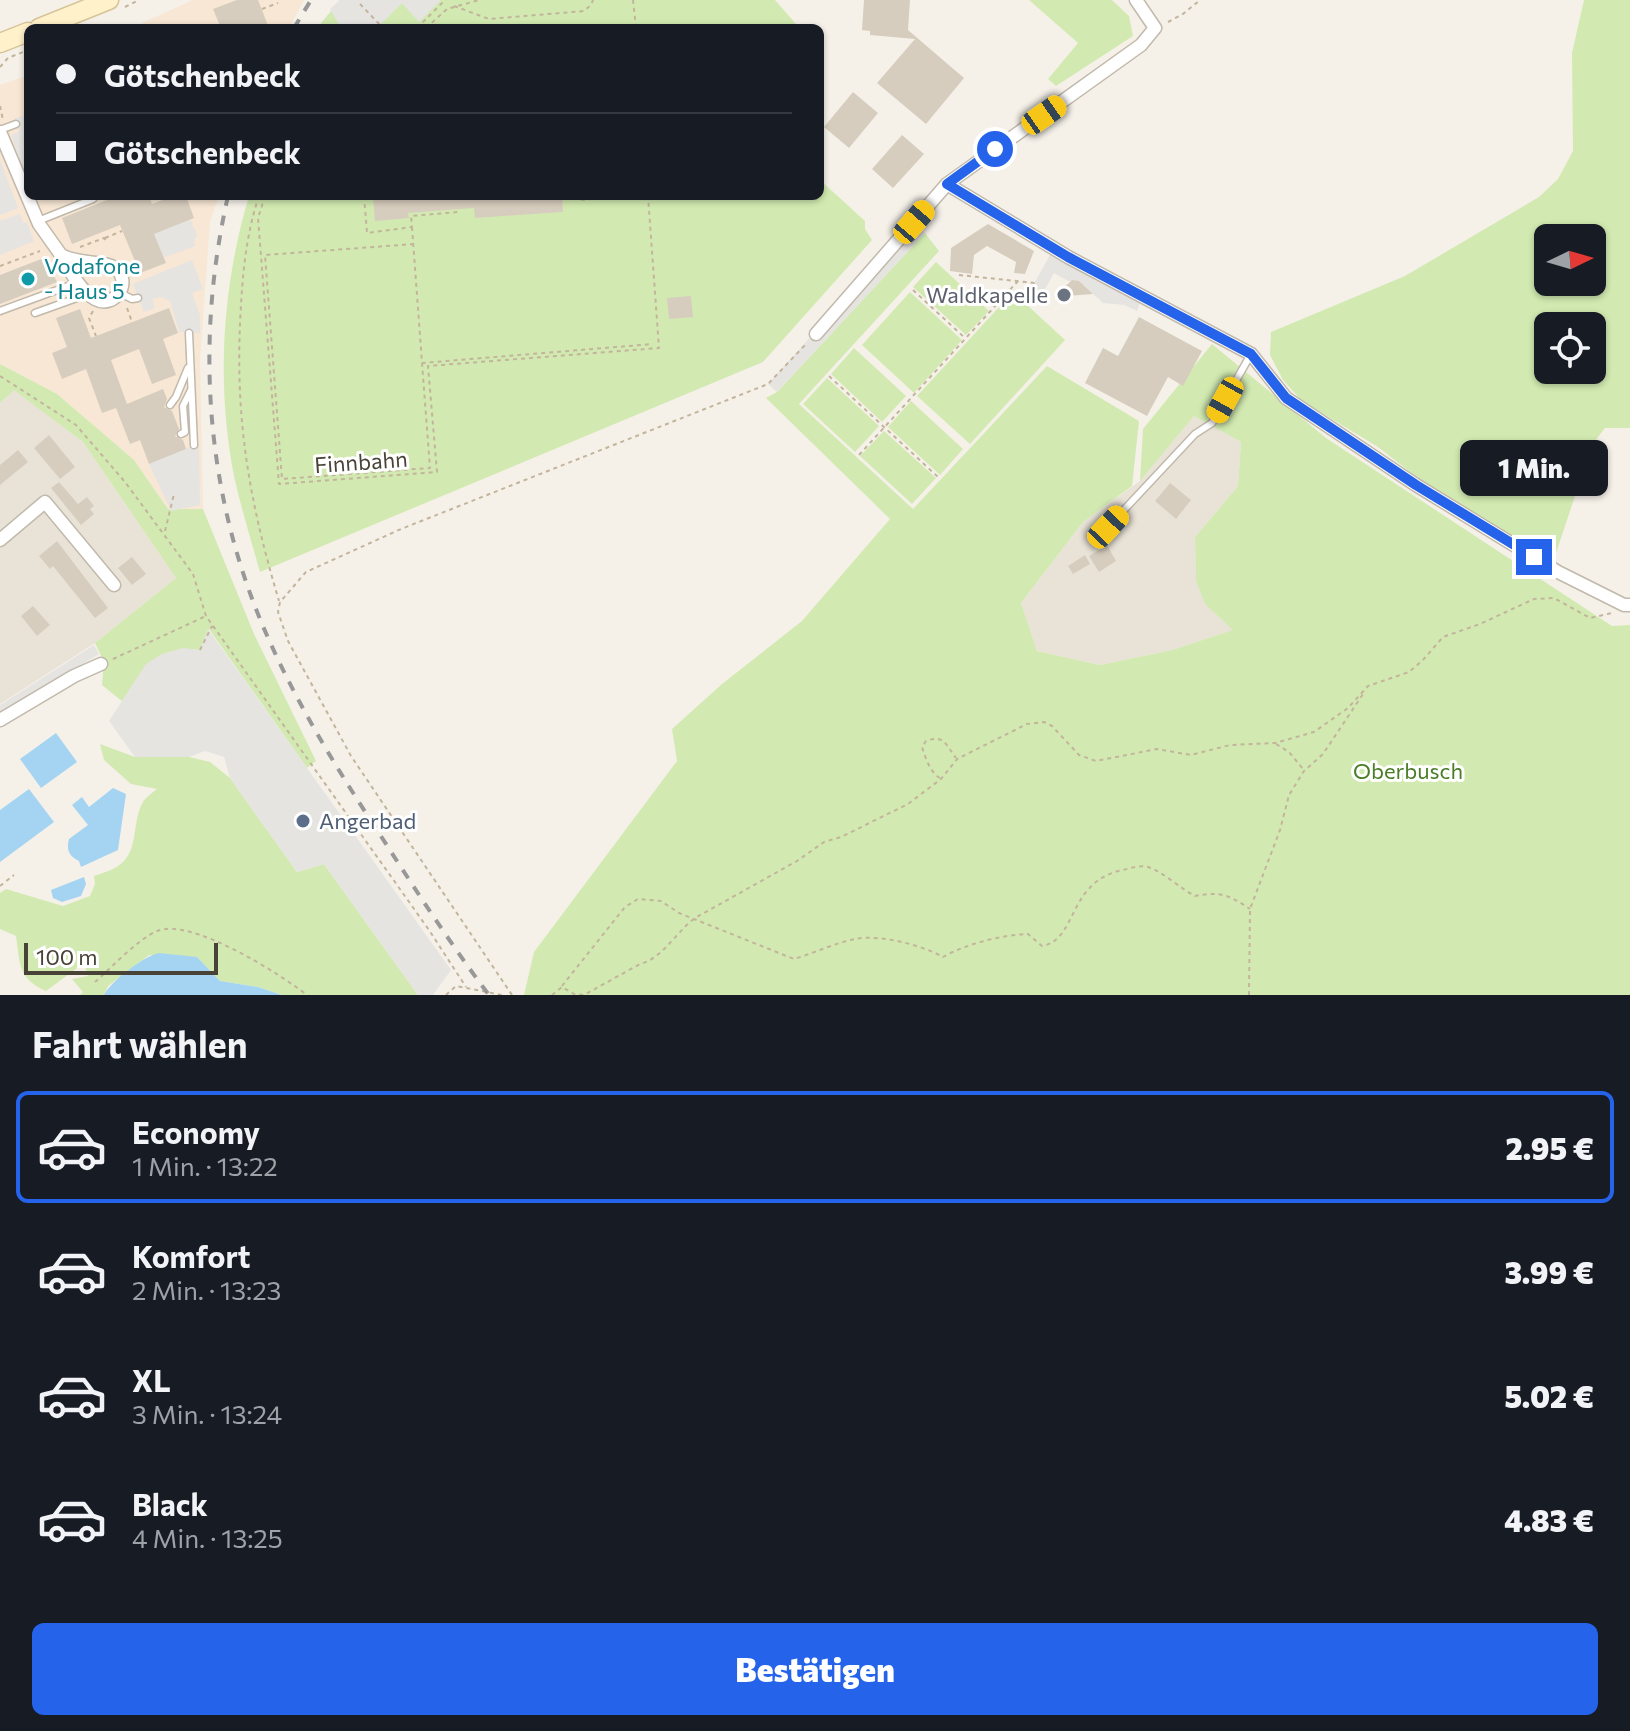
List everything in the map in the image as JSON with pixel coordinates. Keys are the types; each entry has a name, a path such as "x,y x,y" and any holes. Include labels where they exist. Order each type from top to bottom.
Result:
{"main road":[{"path":"49,24 109,0"},
{"path":"0,43 24,34"}],"street":[{"path":"816,334 947,184 1141,45 1155,28 1136,0"},
{"path":"0,131 24,195"},
{"path":"947,184 1068,257 1251,354 1286,398 1416,485 1558,572 1627,605"},
{"path":"26,200 35,224 93,298 110,301 120,293 121,276 113,267 71,261 57,250"},
{"path":"0,540 45,502 114,585"},
{"path":"0,720 74,676 101,664"}],"lane":[{"path":"0,131 16,124"},
{"path":"35,224 91,200"},
{"path":"0,311 79,282"},
{"path":"120,293 132,299 138,298"},
{"path":"35,313 93,298"},
{"path":"189,333 194,445"},
{"path":"1108,527 1195,434 1212,423 1251,354"},
{"path":"170,405 190,361"},
{"path":"181,434 185,432 183,406 192,390"}],"path":[{"path":"421,24 445,0"},
{"path":"431,24 454,6 479,0"},
{"path":"454,6 489,19 584,11 593,0"},
{"path":"633,0 636,24"},
{"path":"1155,28 1183,14 1200,0"},
{"path":"262,9 278,3"},
{"path":"360,4 379,24"},
{"path":"0,67 8,58 24,52"},
{"path":"258,200 244,266 237,363 244,453 259,533 280,602 278,612 288,641 351,756 512,995"},
{"name":"Finnbahn","path":"264,200 258,218 279,484 437,472 428,366 659,348 648,200"},
{"path":"364,200 367,233 412,227"},
{"path":"414,244 265,255 282,479 430,468 414,244 411,216 458,212"},
{"path":"0,266 122,231"},
{"path":"104,238 107,243"},
{"path":"959,275 1035,283"},
{"path":"859,455 1018,281"},
{"path":"913,290 966,338"},
{"path":"93,298 89,318 96,336"},
{"path":"280,602 306,572 401,529 768,384 816,334"},
{"path":"422,363 653,344"},
{"path":"0,376 76,425 164,533 193,574 206,616 429,930 466,987"},
{"path":"829,376 938,477"},
{"path":"164,533 174,494"},
{"path":"562,987 574,994 584,995 640,964 651,962 682,927 695,918 797,861 808,850 908,804 941,779 957,759 1012,731 1044,722 1059,731 1079,755 1096,761 1157,749 1191,755 1230,745 1275,743 1314,732 1348,708 1368,686 1409,672 1443,637 1493,619 1534,599 1554,598 1590,618 1627,605"},
{"path":"101,664 206,616"},
{"path":"200,650 208,629 214,625"},
{"path":"1249,995 1250,909 1280,830 1289,795 1304,771 1323,754 1368,686"},
{"path":"941,779 925,757 922,747 926,741 936,737 943,739 957,759"},
{"path":"1275,743 1289,752 1304,771"},
{"path":"552,995 562,987 625,907 638,899 661,901 679,913 794,959 856,938 875,938 927,948 943,957 958,949 1017,934 1028,934 1042,946 1051,944 1061,936 1079,898 1094,881 1115,871 1145,866 1195,896 1215,892 1231,897 1250,909"},
{"path":"0,886 14,875"},
{"path":"95,982 154,932 168,928 186,931 232,949 276,971 307,995"},
{"path":"446,995 456,986 502,995"}],"shaded area":[{"path":"193,0 304,0 291,24 140,24"},
{"path":"340,0 441,0 419,22 402,3 381,24 339,24 330,9"},
{"path":"24,76 24,200 218,200 210,222 200,359 203,509 168,509 134,460 57,394 0,364 0,85"},
{"path":"24,115 24,171 12,138 12,134 19,132 14,119"},
{"path":"0,160 18,208 0,215"},
{"path":"20,214 23,223 27,222 34,241 0,255 0,221"},
{"path":"190,219 197,235 195,246 163,258 154,234"},
{"path":"914,222 925,233 777,392 768,384"},
{"path":"1051,253 1140,303 1137,311 1124,305 1103,303 1079,281 1068,281 1054,273 1042,295 1031,289"},
{"path":"192,260 203,289 192,293 200,315 200,333 179,332 170,301 161,297 152,299 155,308 144,312 133,284"},
{"path":"14,389 83,442 176,578 95,643 0,704 0,403"},
{"path":"1194,416 1241,442 1238,486 1195,537 1196,580 1205,604 1234,630 1172,650 1100,665 1037,651 1021,603 1083,522 1140,481"},
{"path":"199,443 200,505 171,511 149,464"},
{"name":"Angerbad","path":"208,629 451,970 433,995 418,995 324,864 297,872 230,778 224,757 205,751 189,757 135,757 109,721 146,664 162,654 183,648 200,650"},
{"path":"94,645 99,654 0,715 0,705"}],"green space":[{"path":"340,0 775,0 796,24 320,24"},
{"path":"1029,0 1112,0 1129,16 1133,36 1056,86 1048,79 1078,43"},
{"path":"1584,0 1630,0 1630,428 1605,428 1592,445 1553,562 1449,502 1378,447 1302,401 1283,380 1270,355 1271,332 1405,276 1539,197 1558,179 1573,151 1572,53"},
{"path":"824,184 865,221 865,229 872,240 763,362 260,572 234,476 225,406 225,335 240,230 248,200 824,200"},
{"name":"Oberbusch","path":"925,233 939,251 799,404 913,509 1047,366 1139,421 1132,486 1083,522 1021,603 1037,651 1100,665 1172,650 1233,630 1205,604 1196,581 1195,537 1238,486 1241,442 1194,416 1140,481 1143,429 1212,344 1326,438 1612,626 1630,625 1630,995 524,995 534,952 677,761 672,729 722,684 802,621 890,519 766,398 777,392"},
{"path":"936,262 989,311 966,335 913,287"},
{"path":"910,292 962,340 914,393 862,345"},
{"path":"1013,292 1065,340 970,444 917,396"},
{"path":"854,348 906,396 882,422 831,374"},
{"path":"0,364 57,394 134,460 168,509 203,509 254,634 316,761 307,768 209,629 200,650 172,652 154,663 123,702 102,685 104,662 95,643 176,578 83,442 14,390 0,403"},
{"path":"827,378 879,426 855,452 803,404"},
{"path":"911,401 963,449 940,475 888,427"},
{"path":"884,431 936,478 912,504 860,456"},
{"path":"100,744 135,757 189,757 210,762 230,778 297,872 324,864 418,995 282,995 258,987 220,981 197,957 149,955 108,986 104,995 80,995 83,992 72,979 88,976 84,963 46,991 30,981 22,970 16,936 0,929 0,893 6,889 63,906 90,896 95,884 94,876 118,866 130,853 139,810 144,800 157,789 131,784 104,760"}],"water":[{"path":"56,733 77,762 41,788 20,759"},
{"path":"113,788 126,794 118,850 81,867 69,852 68,843 88,825 72,805 82,797 89,807"},
{"path":"29,789 54,822 0,862 0,810"},
{"path":"84,877 86,884 81,896 62,902 53,898 51,890"},
{"path":"159,953 197,957 220,981 258,987 282,995 104,995 128,970"}],"building":[{"path":"237,0 258,0 267,24 219,24 213,9"},
{"path":"864,0 910,0 908,30 964,78 926,124 877,83 915,39 870,35 870,31 862,30"},
{"path":"853,92 878,113 849,148 824,127"},
{"path":"902,135 924,154 893,188 872,169"},
{"path":"107,200 150,200 152,204 162,200 187,200 194,218 154,234 166,263 140,273 120,225 72,244 62,218"},
{"path":"373,200 562,200 563,212 475,218 474,208 408,213 409,218 375,221"},
{"path":"988,224 1034,251 1025,274 1014,273 1016,262 987,246 974,255 972,274 950,271 951,248"},
{"name":"Vodafone - Haus 5","path":"44,258 57,282 0,304 0,275"},
{"name":"Waldkapelle","path":"1072,280 1079,281 1093,294 1054,297"},
{"path":"691,296 693,317 669,319 667,298"},
{"path":"169,308 178,333 163,339 176,375 152,384 139,349 111,360 127,404 163,389 167,399 164,407 172,411 179,429 175,436 183,440 186,449 149,464 140,440 130,444 116,408 102,413 86,369 62,379 52,353 67,347 56,318 80,309 91,338"},
{"path":"1139,317 1202,351 1183,386 1168,377 1147,416 1085,383 1103,348 1118,356"},
{"path":"49,435 75,467 60,479 34,448"},
{"path":"18,450 28,462 0,485 0,465"},
{"path":"59,482 78,504 87,497 94,506 90,509 94,514 81,525 51,488"},
{"path":"1170,483 1191,500 1176,519 1155,501"},
{"path":"57,541 108,608 95,618 53,566 50,569 39,556"},
{"path":"1107,545 1116,561 1099,572 1089,556"},
{"path":"1085,555 1090,564 1073,574 1068,566"},
{"path":"132,557 146,574 132,585 118,568"},
{"path":"33,606 50,625 37,636 21,616"}],"railway":[{"path":"296,24 311,0"},
{"path":"227,200 217,252 211,309 209,365 212,421 219,477 231,533 248,587 269,640 319,737 418,893 489,995"}],"place":[{"name":"Vodafone - Haus 5","path":"28,279"},
{"name":"Waldkapelle","path":"1064,295"},
{"name":"Angerbad","path":"303,821"}],"route":[{"path":"995,149 947,184 1068,257 1251,354 1286,398 1416,485 1534,557"}]}
